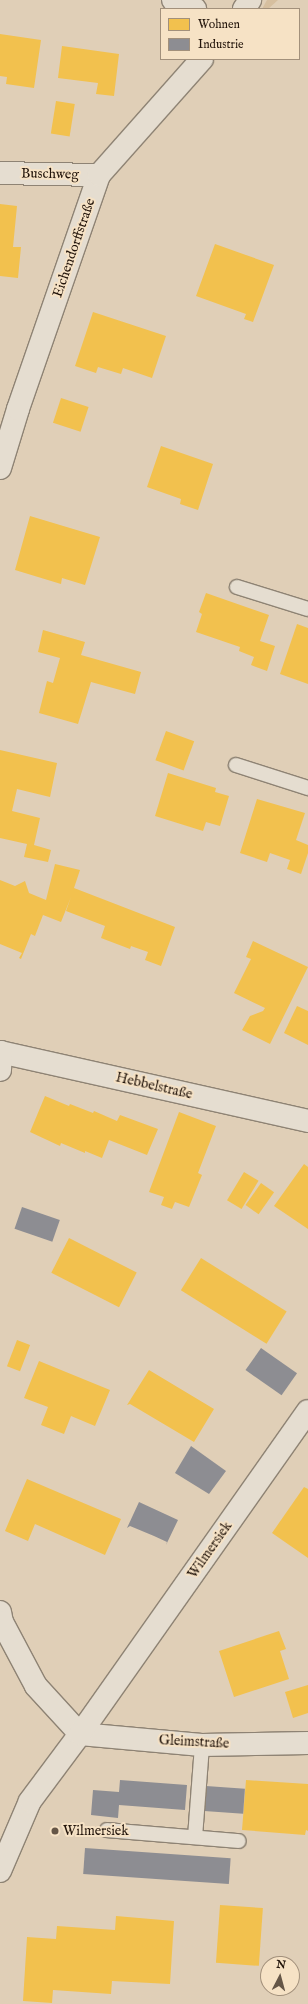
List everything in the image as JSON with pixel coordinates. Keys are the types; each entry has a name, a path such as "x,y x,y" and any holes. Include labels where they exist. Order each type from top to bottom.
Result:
{"street":[{"path":"173,0 193,8"},
{"name":"Eichendorffstraße","path":"0,468 9,407 99,175 201,60"},
{"name":"Buschweg","path":"0,173 99,175"},
{"name":"Hebbelstraße","path":"0,1058 308,1121"},
{"name":"Wilmersiek","path":"0,1871 30,1801 80,1734 308,1411"},
{"path":"0,1612 2,1622 36,1686 80,1734"},
{"name":"Gleimstraße","path":"80,1734 202,1745 308,1743"}],"lane":[{"path":"237,587 308,609"},
{"path":"236,765 308,788"},
{"path":"195,1837 202,1745"},
{"path":"107,1830 239,1841"}],"shaded area":[{"path":"267,0 278,0 269,8 263,8"}],"building: Wohnen":[{"path":"0,34 41,40 34,88 6,84 7,77 0,76"},
{"path":"62,46 119,54 114,96 96,94 98,83 58,78"},
{"path":"56,101 75,104 70,137 51,134"},
{"path":"0,204 17,206 13,247 21,247 18,278 0,276"},
{"path":"215,244 274,265 253,322 244,319 246,314 196,296"},
{"path":"93,312 166,336 152,378 123,368 121,374 98,367 96,373 75,366"},
{"path":"61,398 89,407 81,432 53,423"},
{"path":"161,446 213,464 198,510 180,504 181,499 147,487"},
{"path":"30,516 100,537 85,585 62,578 61,584 15,570"},
{"path":"206,593 269,615 260,641 275,646 267,671 251,665 254,657 239,651 240,647 196,632 202,614 199,612"},
{"path":"297,624 308,628 308,684 280,674"},
{"path":"43,630 85,642 81,655 141,672 135,694 91,682 78,724 39,713 47,681 53,683 60,658 38,652"},
{"path":"166,731 194,741 184,770 155,760"},
{"path":"0,750 57,763 50,797 17,789 12,811 40,818 34,845 51,850 48,862 24,857 27,844 0,838"},
{"path":"168,773 216,788 215,792 229,796 220,826 206,822 203,831 155,816"},
{"path":"257,799 305,813 296,840 308,845 308,853 301,874 287,869 290,860 270,853 267,862 240,853"},
{"path":"55,864 80,870 74,888 175,927 161,966 145,960 148,952 131,946 130,949 101,938 105,926 66,911 71,897 61,922 43,915 35,936 31,934 21,959 19,958 22,953 0,944 0,880 15,886 25,881 29,893 46,900"},
{"path":"253,941 308,967 270,1044 242,1030 250,1016 263,1011 265,1008 234,993 251,959 246,957"},
{"path":"297,1006 308,1011 308,1045 284,1033"},
{"path":"45,1096 69,1106 70,1104 93,1113 94,1111 117,1121 120,1115 158,1129 147,1155 109,1140 102,1158 61,1143 60,1146 30,1132"},
{"path":"179,1112 216,1126 198,1173 202,1175 189,1207 175,1202 172,1209 161,1205 164,1197 149,1192"},
{"path":"304,1164 308,1167 308,1229 274,1206"},
{"path":"244,1172 259,1181 242,1209 227,1200"},
{"path":"261,1183 274,1192 259,1214 246,1205"},
{"path":"69,1238 137,1273 119,1307 51,1273"},
{"path":"201,1258 287,1312 267,1344 181,1290"},
{"path":"17,1340 30,1345 20,1371 7,1366"},
{"path":"39,1361 110,1390 95,1426 71,1416 64,1434 41,1425 48,1407 24,1398"},
{"path":"149,1370 214,1409 194,1442 130,1404 127,1405"},
{"path":"27,1479 121,1519 105,1555 35,1524 28,1541 5,1531"},
{"path":"304,1487 308,1489 308,1558 272,1533"},
{"path":"279,1631 286,1649 280,1651 289,1679 234,1697 219,1651"},
{"path":"308,1685 308,1713 293,1718 285,1692"},
{"path":"246,1780 308,1784 308,1831 306,1830 305,1835 242,1830"},
{"path":"220,1905 263,1908 259,1966 216,1963"},
{"path":"116,1916 174,1921 170,1984 112,1981 111,1994 53,1990 52,2003 23,2001 27,1937 56,1939 57,1926 115,1930"}],"building: Industrie":[{"path":"22,1207 60,1220 52,1242 15,1229"},
{"path":"261,1348 297,1373 282,1395 246,1370"},
{"path":"191,1446 226,1471 209,1494 175,1473"},
{"path":"139,1502 178,1520 166,1545 167,1542 154,1536 130,1526 127,1528"},
{"path":"120,1780 187,1785 185,1810 119,1805 118,1818 91,1815 93,1790 119,1792"},
{"path":"206,1786 245,1789 243,1814 204,1811"},
{"path":"85,1848 231,1858 229,1884 83,1874"}],"place":[{"name":"Wilmersiek","path":"55,1831"}]}
